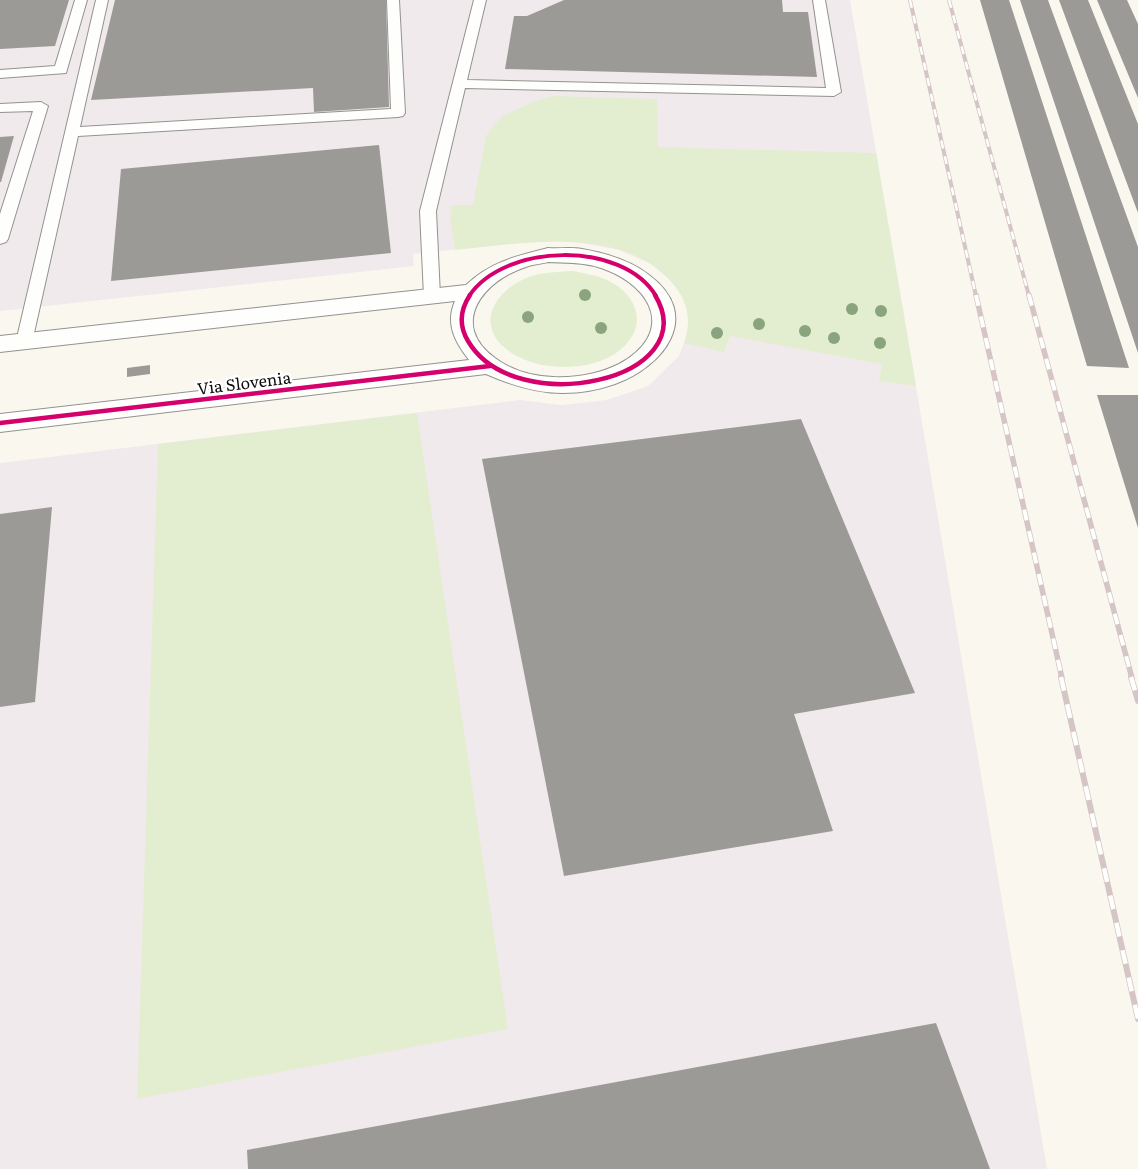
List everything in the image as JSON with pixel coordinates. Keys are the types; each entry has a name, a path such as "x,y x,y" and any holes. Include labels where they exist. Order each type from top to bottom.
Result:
{"street":[{"path":"548,256 580,256 611,263 637,276 655,294 664,315 660,337 646,357 621,374 589,384 554,386 519,380 490,366 472,350 462,331 462,310 471,292 490,274 516,262 548,256"},
{"path":"0,344 471,292"},
{"name":"Via Slovenia","path":"0,423 490,366"}],"lane":[{"path":"0,74 61,70 81,0"},
{"path":"24,342 102,0"},
{"path":"72,132 398,113 393,0"},
{"path":"432,296 428,211 480,0"},
{"path":"460,84 834,92 819,0"},
{"path":"0,108 41,106 0,239"}],"shaded area":[{"path":"0,0 850,0 1047,1169 0,1169 0,463 520,400 561,405 607,400 648,386 679,356 689,330 686,301 671,281 651,264 619,250 583,243 550,240 413,254 414,266 0,311"}],"green space":[{"path":"555,96 657,99 658,147 876,153 916,386 879,381 882,364 730,336 724,352 684,343 688,329 688,315 681,295 657,268 632,254 604,246 574,242 512,244 455,250 450,219 452,205 473,205 486,136 504,115 538,100"},
{"path":"573,271 606,279 623,290 629,297 636,311 637,319 633,334 628,342 618,352 605,359 591,364 561,367 531,362 505,348 496,338 491,328 494,306 501,296 524,279 548,273"},
{"path":"417,413 508,1029 137,1099 158,444"}],"building":[{"path":"0,0 69,0 55,46 0,49"},
{"path":"115,0 386,0 389,107 314,112 313,88 91,100"},
{"path":"564,0 782,0 783,12 808,12 817,77 505,69 514,16 527,16"},
{"path":"980,0 1009,0 1129,368 1087,366"},
{"path":"1020,0 1048,0 1138,247 1138,353"},
{"path":"1059,0 1088,0 1138,124 1138,213"},
{"path":"1097,0 1127,0 1138,24 1138,98"},
{"path":"14,136 1,182 0,182 0,137"},
{"path":"379,145 391,253 111,281 121,169"},
{"path":"150,365 150,374 127,377 127,368"},
{"path":"1097,395 1138,395 1138,528"},
{"path":"801,419 915,693 794,714 833,831 564,876 482,459"},
{"path":"52,507 35,702 0,707 0,514"},
{"path":"936,1023 990,1169 248,1169 247,1150"}],"railway":[{"path":"910,0 976,296"},
{"path":"949,0 1029,296"},
{"path":"976,295 1062,678"},
{"path":"1029,295 1132,678"},
{"path":"1061,677 1138,1019"},
{"path":"1131,677 1138,701"}],"cycle path":[{"path":"548,255 578,255 612,264 628,271 653,291 660,304 663,319 659,341 646,357 617,375 600,381 564,385 546,384 510,375 493,368 477,355 468,342 461,325 462,313 472,292 492,274 504,268 519,262 548,255"},
{"path":"0,423 490,366"}]}
